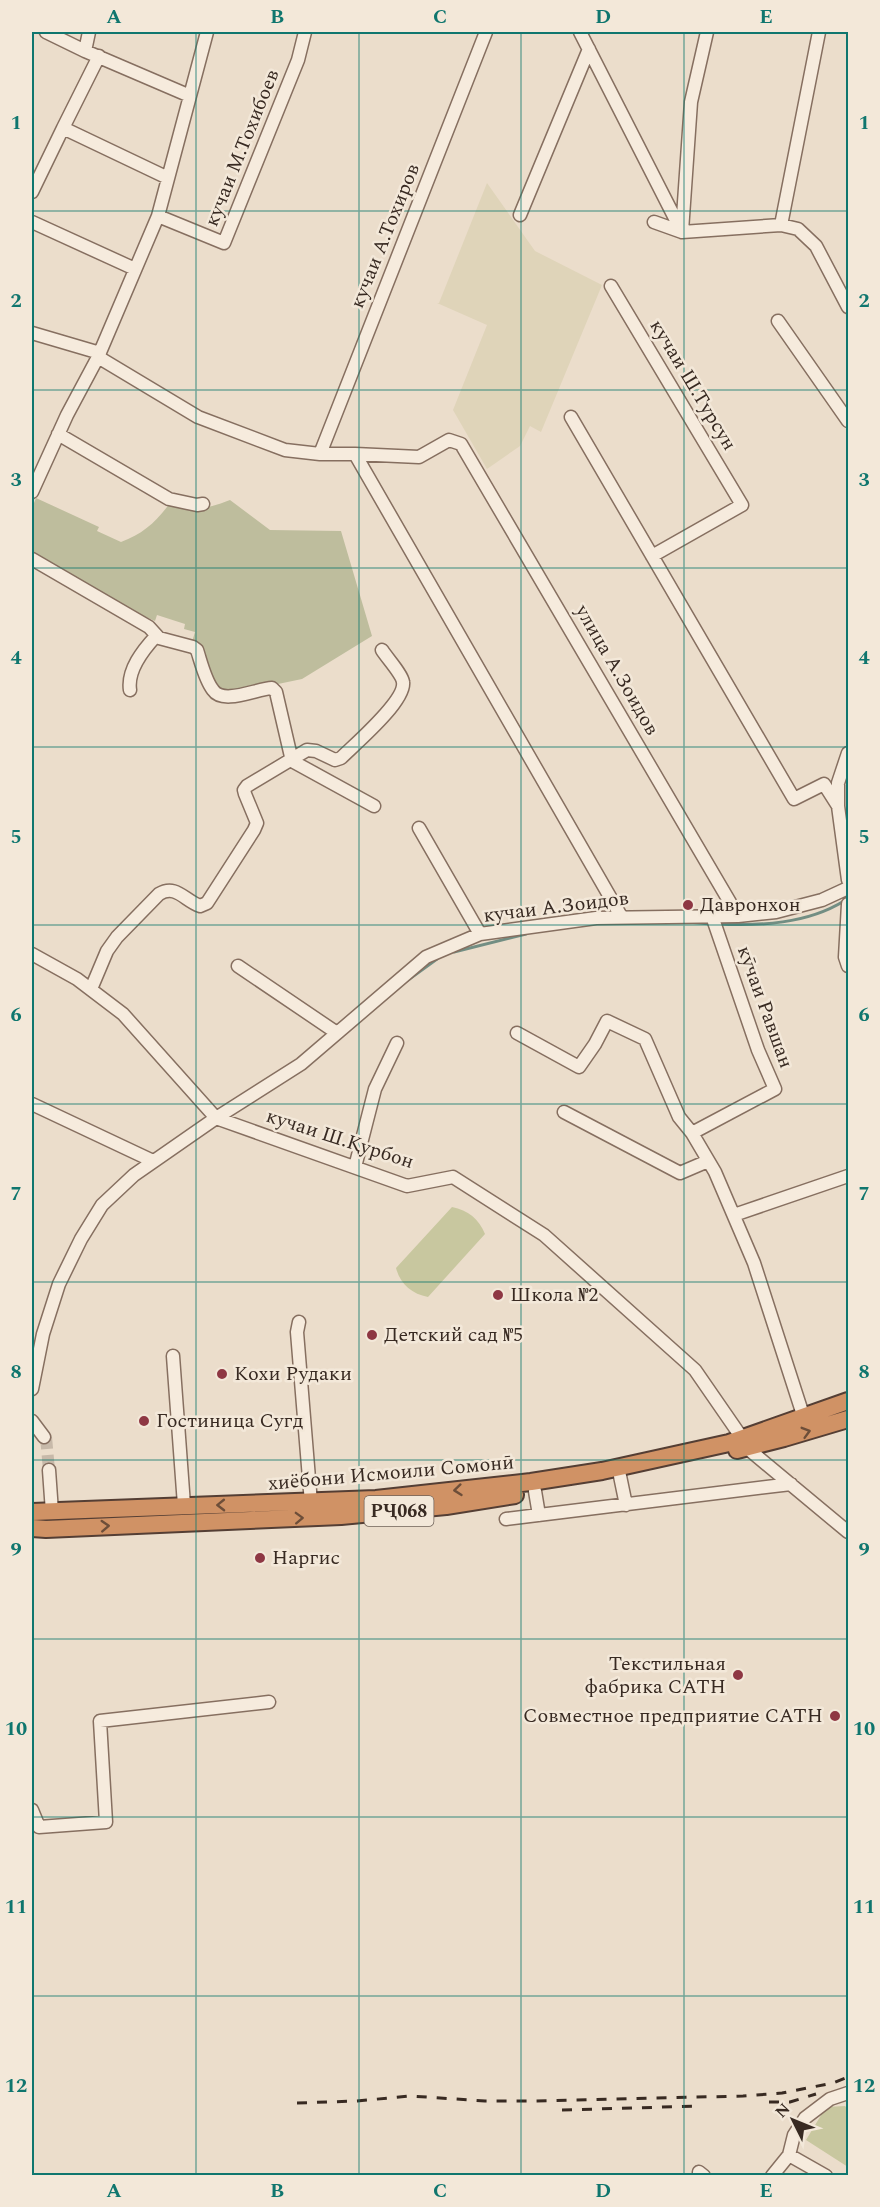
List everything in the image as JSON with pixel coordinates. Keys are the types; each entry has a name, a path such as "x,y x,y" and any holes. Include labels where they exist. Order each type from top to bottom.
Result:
{"highway":[{"name":"РҶ068","path":"745,1443 849,1401"},
{"name":"РҶ068","path":"745,1443 849,1419"},
{"name":"хиёбони Исмоили Сомонӣ","path":"40,1519 351,1515 446,1506 620,1476 745,1443"},
{"name":"хиёбони Исмоили Сомонӣ","path":"40,1519 184,1505 311,1503 376,1499 531,1482 602,1471 745,1443"}],"street":[{"path":"46,32 190,96"},
{"path":"85,51 89,32"},
{"path":"32,492 58,434 99,355 158,216 207,32"},
{"name":"кучаи М.Тохибоев","path":"158,216 224,243 298,60 304,32"},
{"name":"кучаи А.Тохиров","path":"320,454 486,32"},
{"path":"580,32 682,232"},
{"path":"682,232 691,102 707,32"},
{"path":"781,225 819,32"},
{"path":"520,215 589,49"},
{"path":"32,192 99,56"},
{"path":"63,128 168,178"},
{"path":"32,222 135,269"},
{"path":"654,222 682,232 781,225 798,230 816,246 849,307"},
{"name":"кучаи Ш.Турсун","path":"611,286 742,505 652,556"},
{"path":"778,321 849,421"},
{"path":"32,333 99,355 198,417 285,450 320,454 355,454 621,916"},
{"path":"571,417 794,799 824,784 838,806"},
{"path":"58,434 169,499 197,505 203,504"},
{"name":"улица А.Зоидов","path":"355,454 419,457 449,440 461,444 738,916"},
{"path":"32,559 150,627 156,636 197,650 213,690 219,695 227,698 272,688 276,692 291,760 374,806"},
{"path":"130,690 128,679 146,647 156,636"},
{"path":"91,989 107,951 117,937 159,894 172,890 200,906 207,903 257,823 244,790 247,786 307,750 312,750 328,759 341,758 388,712 402,695 403,681 382,650"},
{"path":"849,753 838,783 838,806 849,880"},
{"path":"419,828 480,934"},
{"name":"кучаи А.Зоидов","path":"32,1385 43,1334 59,1284 81,1239 102,1205 134,1175 153,1161 301,1064 426,957 480,934 621,916 714,921 776,912 822,900 849,888"},
{"path":"849,904 845,957 849,966"},
{"name":"кӯчаи Равшан","path":"692,1133 775,1089 758,1050 714,921"},
{"name":"кучаи Ш.Қурбон","path":"32,954 91,989 123,1014 216,1118 407,1186 453,1177 544,1235 695,1370 745,1443 849,1532"},
{"path":"238,966 337,1033"},
{"path":"517,1034 579,1066 596,1044 607,1021 645,1039 680,1118 692,1133 708,1161 734,1215 754,1263 804,1418"},
{"path":"355,1167 375,1089 397,1042"},
{"path":"32,1104 153,1161"},
{"path":"564,1112 680,1173 708,1161"},
{"path":"734,1215 848,1176"},
{"path":"298,1322 311,1503"},
{"path":"173,1356 184,1505"},
{"path":"32,1421 40,1438"},
{"path":"40,1519 49,1470"},
{"path":"620,1476 626,1504"},
{"path":"506,1519 791,1484"},
{"path":"535,1491 539,1515"},
{"path":"32,1809 39,1827 106,1822 100,1721 269,1702"},
{"path":"772,2175 789,2155 794,2135 805,2118 830,2099 849,2093"},
{"path":"789,2155 826,2175"}],"shaded area":[{"path":"487,183 535,251 602,285 541,432 530,426 520,446 487,469 453,410 487,325 437,303 439,303"}],"green space":[{"path":"36,498 99,527 97,531 121,542 149,526 170,503 201,508 230,500 270,530 341,531 372,636 302,679 226,695 215,691 192,642 195,632 184,629 185,624 157,615 155,621 125,608 32,557 32,508"},
{"path":"452,1207 472,1216 480,1224 485,1234 428,1297 422,1296 412,1291 404,1283 396,1268"},
{"path":"845,2106 848,2109 848,2167 806,2140 826,2107"}],"waterway":[{"path":"717,924 783,922 815,915 844,901"},
{"path":"687,922 711,924"},
{"path":"454,952 526,934"},
{"path":"408,980 437,959"}],"tunnel":[{"path":"46,1437 49,1470"}],"railway":[{"path":"297,2103 410,2096 485,2101 743,2096 782,2093 833,2083 848,2077"},
{"path":"769,2102 790,2102 816,2094"},
{"path":"562,2110 700,2106"}],"place":[{"name":"Давронхон","path":"688,905"},
{"name":"Школа №2","path":"498,1295"},
{"name":"Детский сад №5","path":"372,1335"},
{"name":"Кохи Рудаки","path":"222,1374"},
{"name":"Гостиница Сугд","path":"144,1421"},
{"name":"Наргис","path":"260,1558"},
{"name":"Текстильная фабрика САТН","path":"738,1675"},
{"name":"Совместное предприятие CATH","path":"835,1716"}]}
